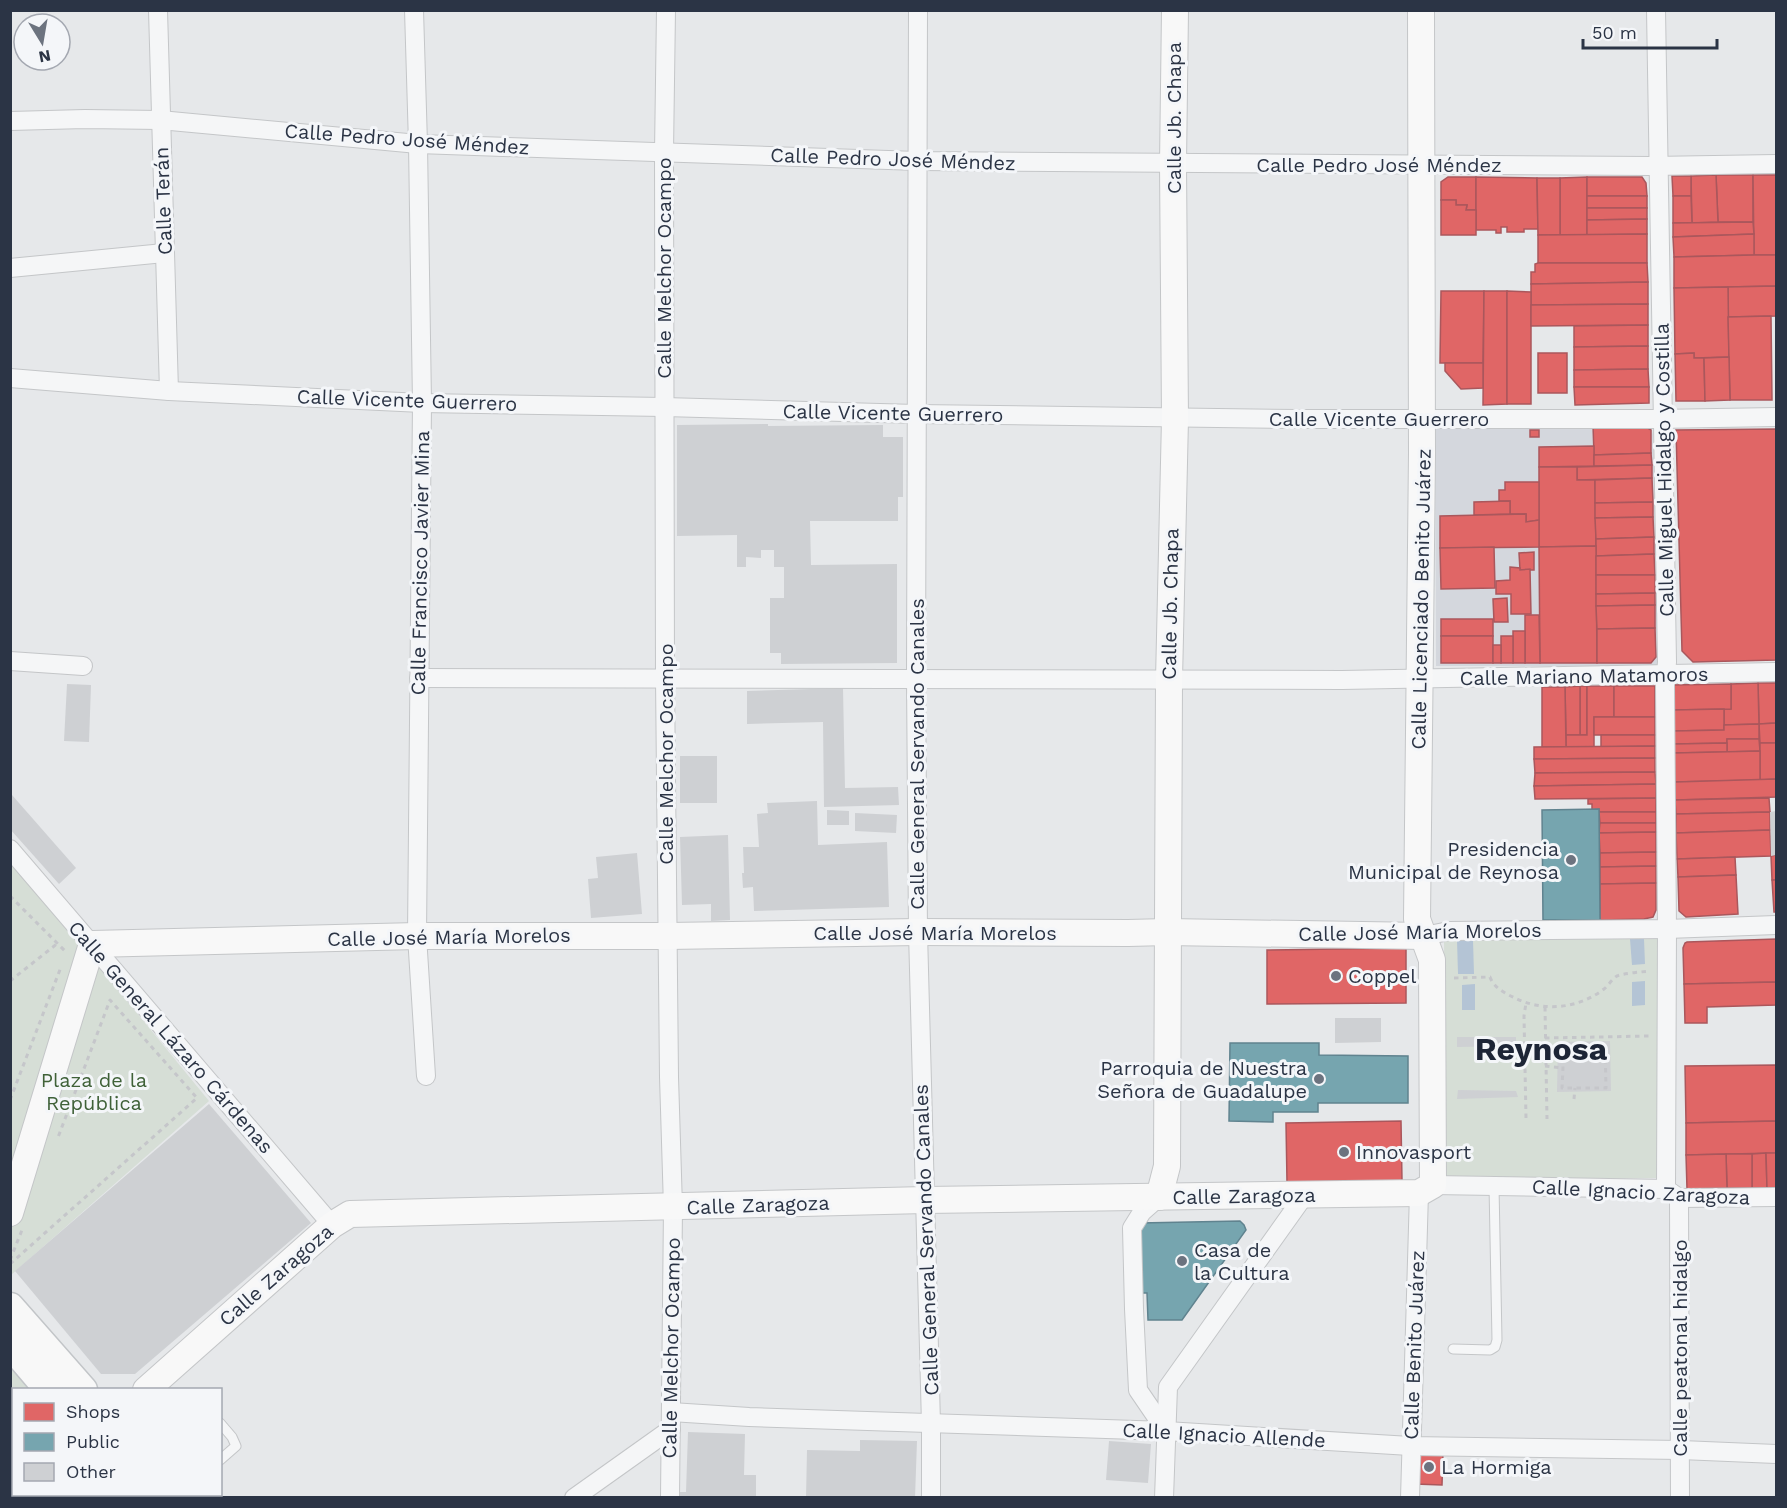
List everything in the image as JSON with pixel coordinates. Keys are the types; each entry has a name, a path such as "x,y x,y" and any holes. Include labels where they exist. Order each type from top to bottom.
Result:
{"main road":[{"name":"Calle Jb. Chapa","path":"1159,1197 1167,1166 1169,680 1175,419 1173,164 1175,10"},
{"name":"Calle Licenciado Benito Juárez","path":"1421,10 1422,419 1417,919 1432,960 1426,1189"},
{"name":"Calle José María Morelos","path":"92,944 417,936 668,936 918,932 1167,932 1424,936"},
{"path":"17,1220 92,944"},
{"name":"Calle Zaragoza","path":"147,1388 332,1225 350,1214 925,1200 1304,1196 1426,1189"},
{"path":"10,1307 82,1388"},
{"path":"10,1344 48,1388"}],"street":[{"name":"Calle Terán","path":"158,10 169,391"},
{"name":"Calle Francisco Javier Mina","path":"414,10 422,402 417,936 426,1076"},
{"name":"Calle Melchor Ocampo","path":"666,10 665,678 673,1207 670,1497"},
{"name":"Calle General Servando Canales","path":"918,10 916,414 918,932 931,1497"},
{"name":"Calle Miguel Hidalgo y Costilla","path":"1656,10 1667,662 1667,929"},
{"name":"Calle Pedro José Méndez","path":"10,121 160,120 418,144 918,161 1423,165 1776,164"},
{"path":"10,268 164,253"},
{"name":"Calle Vicente Guerrero","path":"10,378 169,391 422,402 916,414 1175,419 1776,417"},
{"path":"10,662 83,666"},
{"name":"Calle Mariano Matamoros","path":"419,678 1420,680 1776,672"},
{"name":"Calle General Lázaro Cárdenas","path":"10,849 332,1225"},
{"name":"Calle José María Morelos","path":"1424,936 1449,931 1667,929 1776,925"},
{"name":"Calle peatonal hidalgo","path":"1667,929 1681,1450 1680,1497"},
{"name":"Calle Ignacio Zaragoza","path":"1426,1189 1494,1186 1776,1197"},
{"name":"Calle Benito Juárez","path":"1410,1497 1426,1189"},
{"path":"1164,1497 1168,1387 1304,1196"},
{"path":"1159,1197 1142,1212 1132,1228 1134,1309 1138,1390 1166,1431"},
{"name":"Calle Ignacio Allende","path":"671,1420 749,1417 1166,1431 1482,1448 1681,1450 1776,1454"},
{"path":"574,1497 671,1420"}],"lane":[{"path":"1453,1349 1490,1350 1495,1347 1497,1340 1494,1186"},
{"path":"222,1425 236,1446 222,1458"}],"path":[{"path":"10,896 66,952"},
{"path":"10,981 58,943"},
{"path":"10,1100 12,1089 62,963"},
{"path":"1449,978 1490,978 1499,988 1526,1003 1555,1007 1574,1004 1589,998 1604,989 1617,976 1652,971"},
{"path":"10,1264 197,1098 110,1000 56,1141"},
{"path":"1526,1003 1524,1016 1526,1118"},
{"path":"1545,1006 1547,1119"},
{"path":"1545,1038 1652,1036"},
{"path":"1564,1046 1605,1046 1606,1088 1575,1089 1563,1088 1564,1046"},
{"path":"1545,1066 1563,1068"},
{"path":"1574,1099 1575,1089"},
{"path":"10,1260 17,1220"}],"shaded area":[{"path":"1651,425 1658,664 1653,666 1436,666 1435,427"}],"green space":[{"name":"Plaza de la República","path":"10,858 209,1101 11,1275 10,1275"},
{"path":"1657,935 1658,1178 1445,1179 1444,937"},
{"path":"10,1364 30,1388 12,1388 11,1474"}],"water":[{"path":"1630,939 1644,939 1645,964 1632,965"},
{"path":"1457,940 1473,940 1474,974 1458,974"},
{"path":"1645,981 1645,1005 1632,1006 1632,982"},
{"path":"1475,984 1475,1010 1462,1010 1462,985"}],"building: Shops":[{"path":"1716,175 1753,175 1753,222 1718,222"},
{"path":"1716,175 1718,222 1692,223 1691,176"},
{"path":"1753,175 1776,175 1776,255 1754,255"},
{"path":"1672,176 1691,176 1691,196 1673,196"},
{"path":"1448,177 1476,177 1476,210 1466,210 1467,205 1456,205 1456,200 1441,200 1441,182"},
{"path":"1476,177 1537,178 1538,229 1507,232 1507,227 1501,227 1501,233 1496,233 1496,230 1476,230"},
{"path":"1587,177 1587,235 1560,235 1560,178"},
{"path":"1587,177 1642,177 1646,183 1647,196 1587,196"},
{"path":"1537,178 1560,178 1560,235 1538,235"},
{"path":"1587,196 1647,196 1647,208 1587,208"},
{"path":"1673,196 1691,196 1692,223 1673,223"},
{"path":"1441,200 1456,200 1456,205 1467,205 1466,210 1476,210 1476,235 1441,235"},
{"path":"1587,208 1647,208 1647,219 1587,220"},
{"path":"1647,219 1647,234 1587,235 1587,220"},
{"path":"1753,222 1754,234 1673,237 1673,223"},
{"path":"1647,234 1647,263 1538,263 1538,235"},
{"path":"1754,234 1754,255 1674,257 1673,237"},
{"path":"1776,255 1776,286 1674,288 1674,257"},
{"path":"1647,263 1648,282 1531,284 1531,272 1535,272 1535,264"},
{"path":"1648,282 1648,304 1531,305 1531,284"},
{"path":"1776,286 1776,316 1728,317 1728,287"},
{"path":"1728,287 1729,357 1694,358 1694,353 1675,354 1674,288"},
{"path":"1441,291 1484,291 1483,363 1440,363"},
{"path":"1484,291 1507,291 1507,404 1483,405"},
{"path":"1507,291 1531,292 1531,404 1507,404"},
{"path":"1648,304 1648,325 1531,326 1531,305"},
{"path":"1771,316 1772,400 1730,400 1728,317"},
{"path":"1648,325 1648,346 1574,347 1574,326"},
{"path":"1648,346 1648,369 1574,370 1574,347"},
{"path":"1538,353 1567,353 1567,393 1538,393"},
{"path":"1694,353 1694,358 1704,358 1705,401 1676,401 1675,354"},
{"path":"1729,357 1730,400 1705,401 1704,358"},
{"path":"1445,363 1483,363 1483,388 1461,389 1445,371"},
{"path":"1648,369 1649,387 1574,387 1574,370"},
{"path":"1574,387 1649,387 1649,403 1575,405"},
{"path":"1593,425 1643,425 1651,430 1651,453 1594,455"},
{"path":"1776,429 1776,660 1693,662 1682,651 1676,430"},
{"path":"1530,430 1539,430 1539,437 1530,437"},
{"path":"1594,446 1594,466 1539,467 1539,447"},
{"path":"1651,453 1652,465 1594,466 1594,455"},
{"path":"1652,465 1652,478 1577,480 1577,467"},
{"path":"1539,467 1577,467 1577,480 1595,480 1596,546 1539,547"},
{"path":"1652,478 1653,502 1595,503 1595,480"},
{"path":"1505,482 1539,482 1539,520 1526,522 1526,514 1510,514 1510,501 1499,501 1499,490 1505,490"},
{"path":"1510,501 1510,514 1474,515 1474,502"},
{"path":"1653,502 1653,517 1595,518 1595,503"},
{"path":"1526,514 1526,522 1539,520 1539,547 1440,548 1440,516"},
{"path":"1653,517 1654,537 1596,539 1595,518"},
{"path":"1654,537 1654,554 1596,556 1596,539"},
{"path":"1596,546 1597,663 1540,663 1539,547"},
{"path":"1494,547 1495,588 1441,589 1440,548"},
{"path":"1534,552 1534,570 1520,570 1519,553"},
{"path":"1654,554 1655,575 1596,575 1596,556"},
{"path":"1510,567 1520,568 1520,570 1530,569 1531,614 1511,614 1511,594 1496,594 1496,581 1510,580"},
{"path":"1596,575 1655,575 1655,593 1596,594"},
{"path":"1655,593 1655,605 1596,606 1596,594"},
{"path":"1507,598 1508,622 1494,622 1493,599"},
{"path":"1655,605 1655,628 1597,629 1596,606"},
{"path":"1525,615 1539,615 1540,663 1525,663"},
{"path":"1441,619 1493,619 1493,636 1441,636"},
{"path":"1655,628 1656,657 1651,663 1597,663 1597,629"},
{"path":"1513,631 1525,631 1525,663 1513,663"},
{"path":"1441,636 1493,636 1493,663 1441,663"},
{"path":"1501,636 1513,636 1513,663 1501,663"},
{"path":"1493,645 1501,645 1501,663 1493,663"},
{"path":"1758,683 1776,683 1776,723 1759,724"},
{"path":"1758,683 1759,724 1724,725 1724,709 1731,709 1731,684"},
{"path":"1731,684 1731,709 1673,710 1672,685"},
{"path":"1580,686 1587,686 1587,735 1580,735"},
{"path":"1580,686 1580,735 1566,735 1565,687"},
{"path":"1587,686 1614,686 1614,717 1594,717 1594,747 1566,747 1566,735 1587,735"},
{"path":"1614,686 1655,686 1655,717 1614,717"},
{"path":"1542,687 1565,687 1566,747 1542,747"},
{"path":"1724,709 1724,730 1673,731 1673,710"},
{"path":"1594,717 1655,717 1655,735 1594,735"},
{"path":"1776,723 1776,743 1760,743 1759,724"},
{"path":"1759,724 1759,739 1727,739 1727,743 1674,744 1673,731 1724,730 1724,725"},
{"path":"1601,735 1655,735 1655,746 1601,747"},
{"path":"1727,739 1759,739 1760,751 1727,752"},
{"path":"1727,743 1727,752 1674,753 1674,744"},
{"path":"1760,743 1776,743 1776,779 1760,780"},
{"path":"1655,746 1655,758 1534,759 1534,747"},
{"path":"1760,751 1760,780 1675,782 1674,753"},
{"path":"1655,758 1655,772 1535,773 1534,759"},
{"path":"1655,772 1656,784 1534,786 1535,773"},
{"path":"1776,779 1776,797 1675,800 1675,782"},
{"path":"1656,784 1656,798 1535,799 1534,786"},
{"path":"1656,798 1656,812 1599,812 1599,809 1592,810 1592,804 1588,804 1588,799"},
{"path":"1769,798 1770,812 1676,814 1675,800"},
{"path":"1599,812 1656,812 1656,823 1600,823"},
{"path":"1770,812 1770,830 1676,833 1676,814"},
{"path":"1600,823 1656,823 1656,832 1599,833"},
{"path":"1770,830 1771,856 1677,859 1676,833"},
{"path":"1656,832 1656,852 1600,853 1599,833"},
{"path":"1656,852 1656,866 1600,867 1600,853"},
{"path":"1776,855 1776,880 1772,880 1771,856"},
{"path":"1735,857 1736,875 1678,877 1677,859"},
{"path":"1656,866 1656,883 1600,884 1600,867"},
{"path":"1736,875 1738,914 1686,917 1679,911 1678,877"},
{"path":"1772,880 1776,880 1776,912 1774,912"},
{"path":"1656,883 1656,910 1653,917 1600,920 1600,884"},
{"path":"1776,939 1776,982 1684,984 1683,948 1687,942"},
{"name":"Coppel","path":"1406,948 1406,1003 1267,1004 1267,950"},
{"path":"1776,982 1776,1005 1707,1007 1707,1023 1685,1023 1684,984"},
{"path":"1776,1065 1776,1121 1686,1123 1685,1066"},
{"name":"Innovasport","path":"1401,1121 1402,1181 1287,1182 1286,1123"},
{"path":"1776,1121 1776,1153 1686,1155 1686,1123"},
{"path":"1766,1153 1767,1188 1752,1188 1752,1154"},
{"path":"1766,1153 1776,1153 1776,1188 1767,1188"},
{"path":"1726,1154 1752,1154 1752,1188 1727,1188"},
{"path":"1726,1154 1727,1188 1687,1189 1686,1155"},
{"name":"La Hormiga","path":"1416,1449 1443,1451 1442,1485 1415,1484"}],"building: Public":[{"name":"Presidencia Municipal de Reynosa","path":"1599,809 1600,920 1543,920 1542,810"},
{"name":"Parroquia de Nuestra Señora de Guadalupe","path":"1230,1043 1319,1043 1319,1055 1408,1056 1408,1103 1318,1103 1318,1112 1273,1112 1273,1122 1229,1121"},
{"name":"Casa de la Cultura","path":"1240,1221 1246,1230 1182,1320 1148,1320 1147,1293 1141,1293 1140,1223"}],"building: Other":[{"path":"768,424 768,426 883,425 883,437 903,437 903,497 898,497 898,521 810,521 811,565 897,564 897,663 781,664 781,653 770,653 770,598 784,598 784,567 774,567 774,550 761,550 761,558 746,557 746,567 737,567 737,535 677,536 677,425"},
{"path":"67,684 91,685 89,742 64,741"},
{"path":"843,688 845,788 898,787 899,805 824,807 823,722 747,724 747,691"},
{"path":"680,756 717,756 717,803 680,803"},
{"path":"12,795 76,868 59,884 10,829"},
{"path":"817,801 818,845 887,842 889,907 754,911 753,887 743,888 742,873 744,873 743,847 759,847 757,814 768,813 767,803"},
{"path":"827,810 849,811 849,825 827,825"},
{"path":"1776,811 1776,855 1771,856 1770,812"},
{"path":"855,813 897,815 896,833 855,831"},
{"path":"728,835 730,920 711,921 711,904 682,905 680,837"},
{"path":"637,853 642,914 591,918 588,879 598,878 596,857"},
{"path":"1335,1018 1381,1018 1381,1042 1335,1043"},
{"path":"1457,1037 1516,1037 1516,1046 1457,1047"},
{"path":"1610,1041 1611,1091 1557,1092 1558,1042"},
{"path":"1458,1090 1516,1091 1518,1097 1457,1099"},
{"path":"209,1104 311,1223 135,1374 101,1374 15,1271"},
{"path":"688,1432 745,1434 744,1475 756,1475 756,1498 678,1498 678,1492 686,1492"},
{"path":"860,1440 917,1441 915,1498 806,1498 807,1450 860,1451"},
{"path":"1109,1441 1151,1444 1148,1483 1106,1480"}],"place":[{"name":"Presidencia Municipal de Reynosa","path":"1571,860"},
{"name":"Coppel","path":"1336,976"},
{"name":"Parroquia de Nuestra Señora de Guadalupe","path":"1319,1079"},
{"name":"Innovasport","path":"1344,1152"},
{"name":"Casa de la Cultura","path":"1182,1261"},
{"name":"La Hormiga","path":"1429,1467"}],"district":[{"name":"Reynosa","path":"1541,1049"}]}
